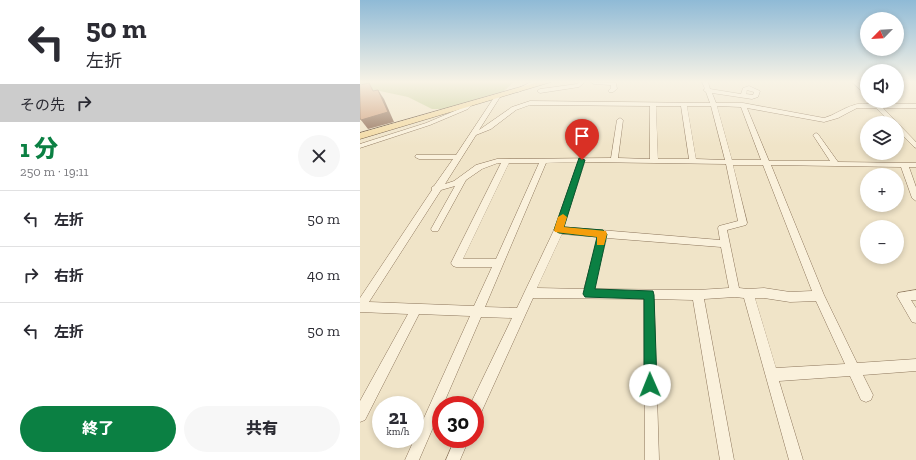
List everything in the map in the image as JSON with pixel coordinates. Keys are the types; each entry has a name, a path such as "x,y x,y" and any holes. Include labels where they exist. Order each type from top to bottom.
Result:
{"main road":[{"path":"360,136 474,103"}],"street":[{"path":"360,307 435,189 493,103"},
{"path":"472,134 479,133 513,109 529,103"},
{"path":"587,103 743,105 824,120 836,118 856,106 860,105"},
{"path":"653,104 654,161"},
{"path":"684,104 693,161"},
{"path":"713,104 729,162 743,223 722,228 735,292"},
{"path":"360,146 428,124 466,108 469,105"},
{"path":"743,105 819,296 866,395"},
{"path":"904,105 916,106"},
{"path":"880,108 888,116"},
{"path":"614,160 620,120"},
{"path":"904,133 916,146"},
{"path":"816,135 834,163"},
{"path":"419,156 456,157"},
{"path":"435,189 463,179 479,167 497,161 506,160 614,160 916,165"},
{"path":"497,264 456,262 506,160"},
{"path":"412,460 476,311 544,160"},
{"path":"481,396 559,230 582,160"},
{"path":"904,164 913,185 916,198"},
{"path":"435,228 463,179"},
{"path":"559,230 725,244"},
{"path":"588,294 603,234"},
{"path":"530,293 698,295 735,292 748,294 764,293 790,297 819,296"},
{"path":"748,294 796,460"},
{"path":"649,295 652,460"},
{"path":"698,295 727,460"},
{"path":"916,295 902,296 916,318"},
{"path":"360,307 519,313"},
{"path":"360,415 416,309"},
{"path":"772,375 854,368 916,365"},
{"path":"452,460 458,448"}],"green space":[{"path":"421,103 462,103 443,109 432,109"}],"building":[{"path":"360,103 384,103 388,112 361,120"}],"slow traffic":[{"path":"563,217 559,230 603,234 601,242"}],"route":[{"path":"582,160 559,230 603,234 588,294 649,295 650,385"}]}
